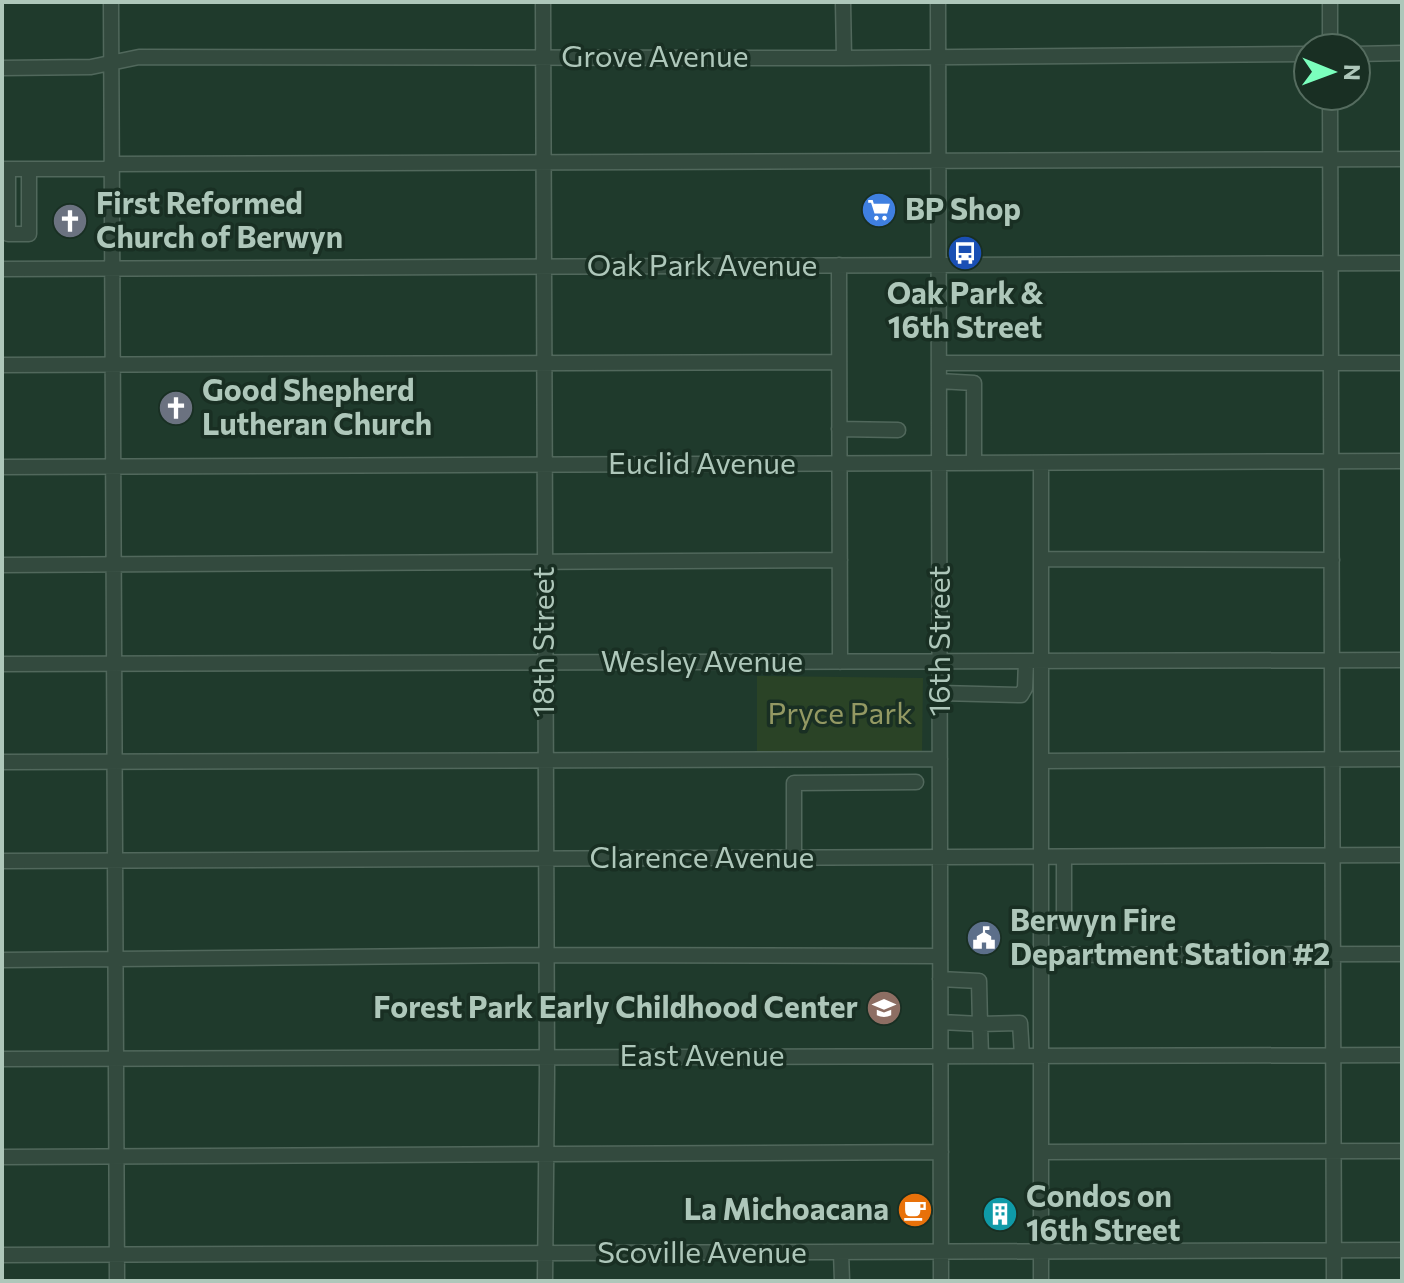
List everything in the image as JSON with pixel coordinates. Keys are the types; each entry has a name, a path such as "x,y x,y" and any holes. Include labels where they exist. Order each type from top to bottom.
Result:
{"street":[{"path":"111,2 117,1281"},
{"name":"18th Street","path":"543,2 545,1281"},
{"path":"843,2 844,58"},
{"name":"16th Street","path":"938,2 941,1281"},
{"path":"1330,2 1330,32"},
{"path":"1372,54 1402,53"},
{"name":"Grove Avenue","path":"2,68 91,67 139,57 844,58 1292,54"},
{"path":"1330,112 1334,1281"},
{"path":"29,169 29,234 8,234 5,169 543,162 1402,159"},
{"name":"Oak Park Avenue","path":"2,269 1402,263"},
{"path":"839,265 840,662"},
{"path":"2,365 839,362"},
{"path":"939,363 1402,363"},
{"path":"939,381 974,383 974,463"},
{"path":"839,429 898,430"},
{"name":"Euclid Avenue","path":"2,467 1402,461"},
{"path":"1041,464 1041,559 1033,661 1041,761 1041,1281"},
{"path":"1041,559 1332,560"},
{"path":"2,565 840,560"},
{"name":"Wesley Avenue","path":"2,664 1402,660"},
{"path":"940,693 1021,695 1033,661"},
{"path":"793,759 794,858"},
{"path":"2,762 940,759"},
{"path":"1041,761 1402,759"},
{"path":"794,783 916,782"},
{"name":"Clarence Avenue","path":"2,861 1402,855"},
{"path":"1041,921 1064,920 1064,857"},
{"path":"1041,955 1402,954"},
{"path":"2,960 545,955 940,956"},
{"path":"940,979 979,981 981,1056"},
{"path":"941,1022 1020,1023 1022,1056"},
{"name":"East Avenue","path":"2,1059 1402,1055"},
{"path":"1041,1152 1402,1151"},
{"path":"2,1157 941,1152"},
{"name":"Scoville Avenue","path":"2,1255 1402,1250"},
{"path":"841,1252 842,1281"}],"green space":[{"name":"Pryce Park","path":"757,676 923,678 922,753 757,751"}],"place":[{"name":"BP Shop","path":"879,210"},
{"name":"First Reformed Church of Berwyn","path":"70,221"},
{"name":"Oak Park & 16th Street","path":"965,253"},
{"name":"Good Shepherd Lutheran Church","path":"176,408"},
{"name":"Berwyn Fire Department Station #2","path":"984,938"},
{"name":"Forest Park Early Childhood Center","path":"884,1008"},
{"name":"La Michoacana","path":"915,1210"},
{"name":"Condos on 16th Street","path":"1000,1214"}]}
